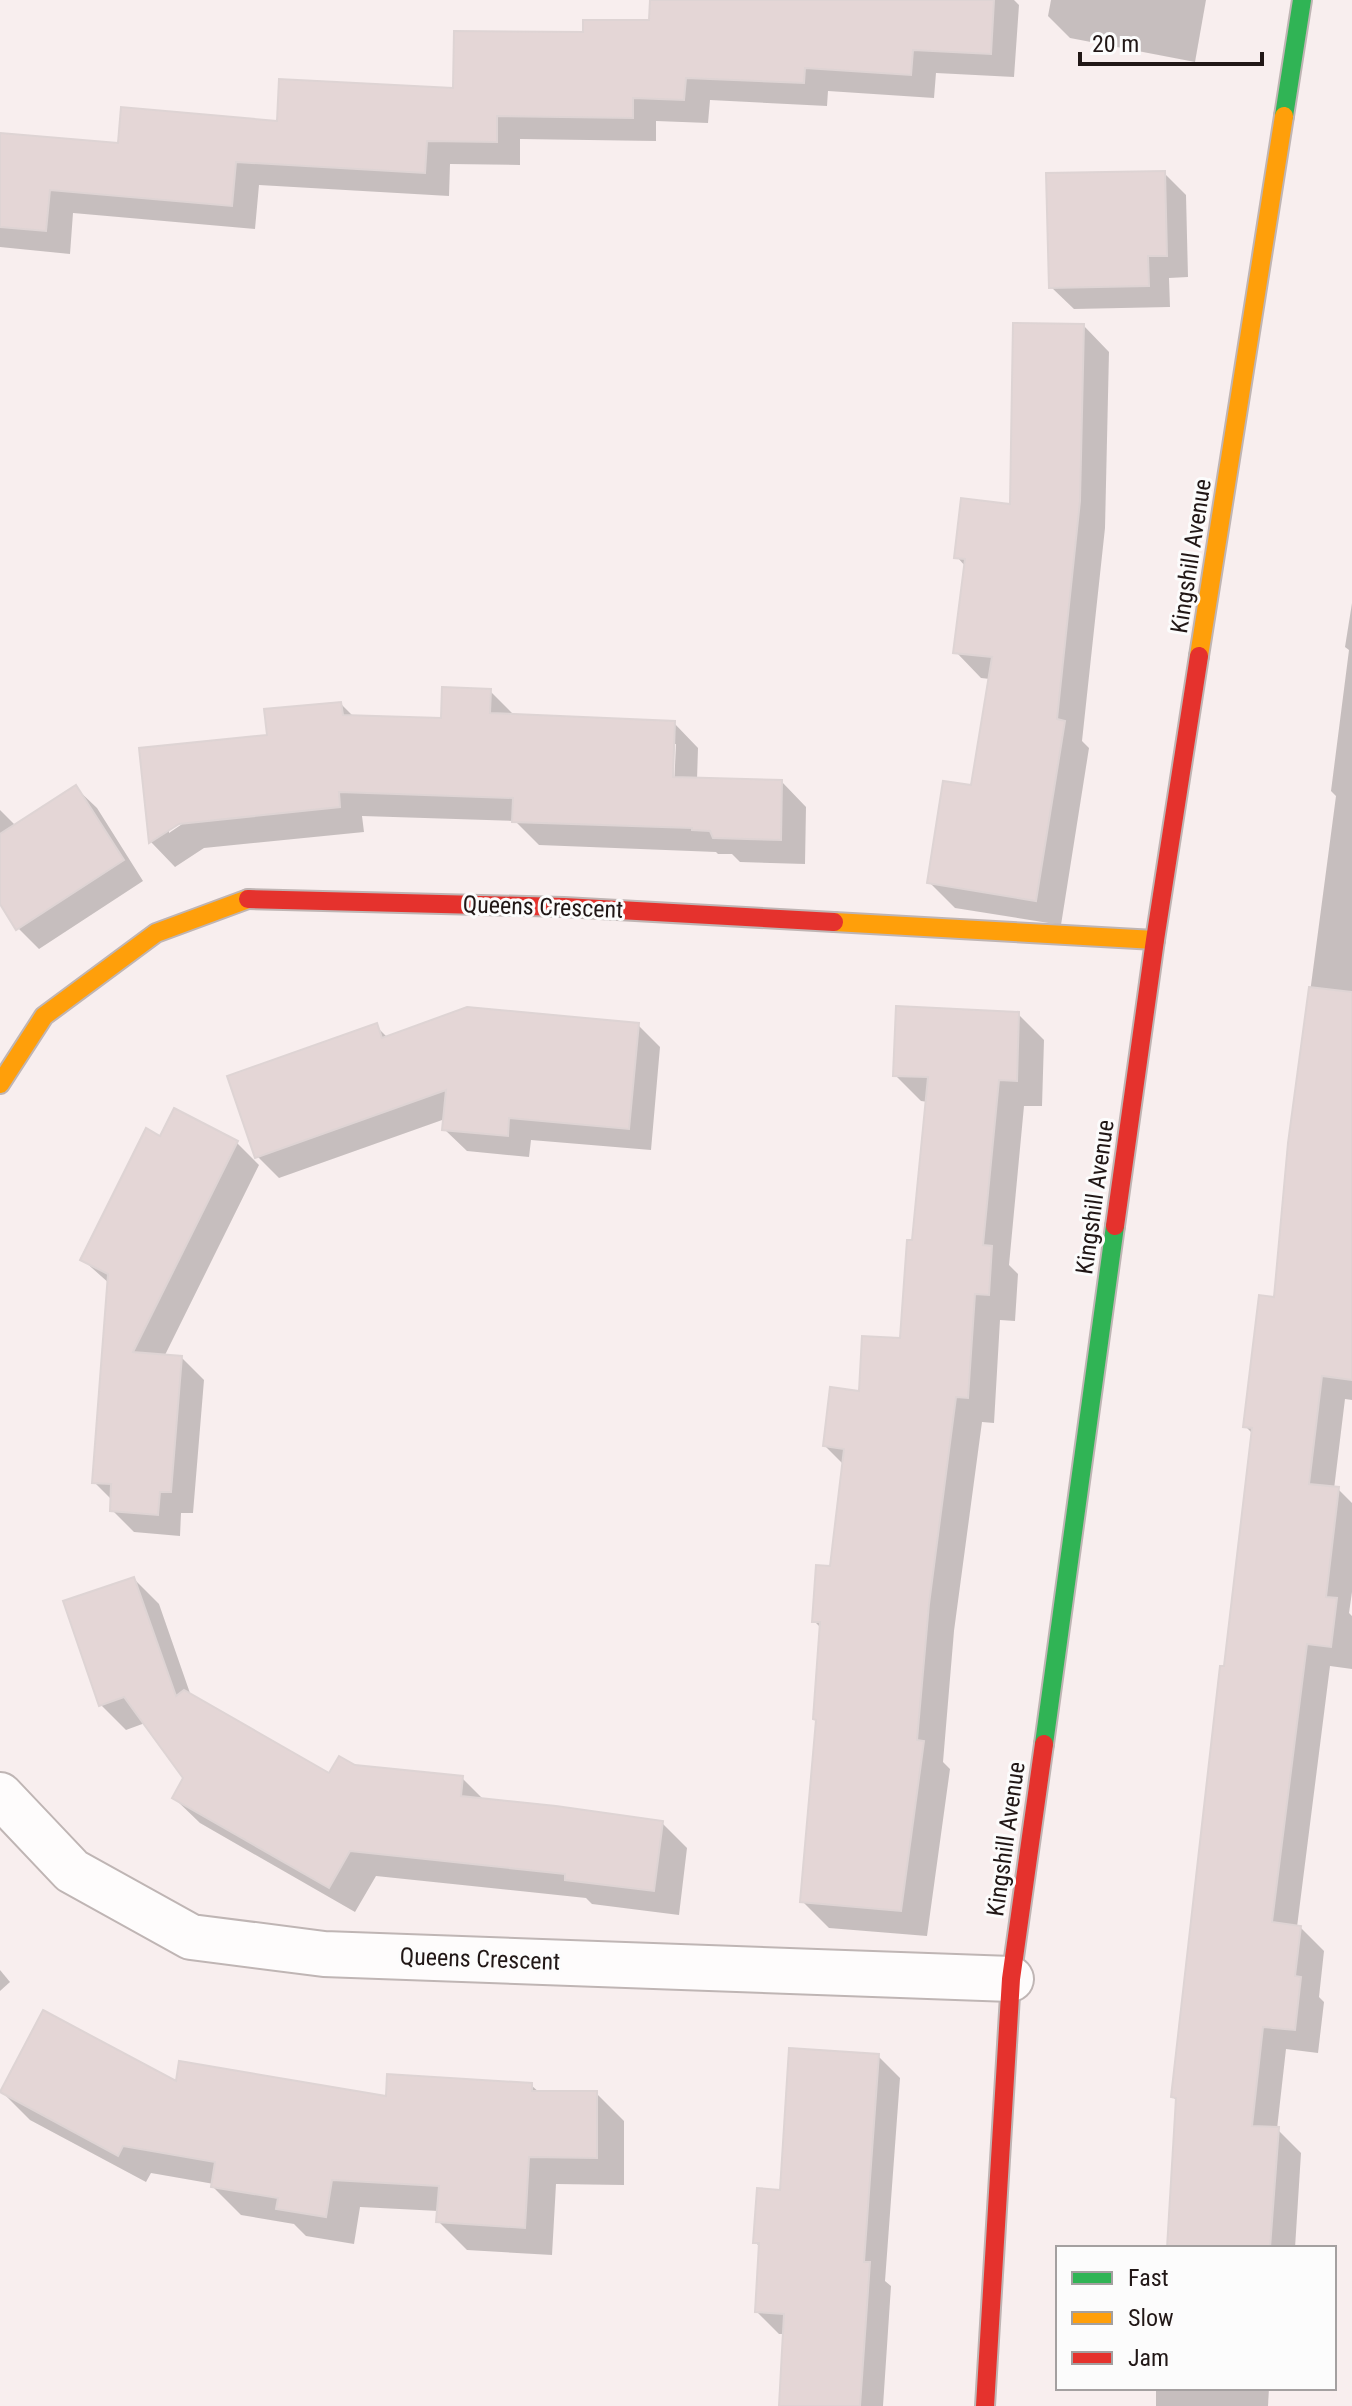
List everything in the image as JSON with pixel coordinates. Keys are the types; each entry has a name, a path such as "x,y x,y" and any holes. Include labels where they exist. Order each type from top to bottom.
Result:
{"street":[{"name":"Kingshill Avenue","path":"985,2406 1011,1979 1155,940 1302,0"},
{"name":"Queens Crescent","path":"0,1084 44,1016 156,933 247,899 564,907 1155,940"},
{"name":"Queens Crescent","path":"0,1795 72,1871 191,1937 324,1954 1011,1979"}],"building":[{"path":"650,0 994,0 991,54 913,50 911,75 805,68 804,83 686,78 684,100 633,98 633,118 497,116 497,142 427,141 425,173 236,162 232,206 50,190 46,231 0,227 0,133 118,143 121,107 277,121 279,79 453,88 454,31 583,32 583,20 649,20"},
{"path":"1165,171 1167,256 1148,256 1149,286 1049,288 1046,173"},
{"path":"1013,323 1084,324 1080,501 1057,719 1065,721 1036,901 927,883 943,781 971,785 992,657 953,653 965,559 954,558 961,498 1010,504"},
{"path":"442,687 491,689 490,713 675,721 673,777 782,780 781,840 713,838 710,831 692,828 512,822 513,798 339,792 340,807 179,824 149,843 139,748 267,735 264,709 341,702 343,715 441,718"},
{"path":"76,785 124,860 16,930 0,904 0,834"},
{"path":"1309,987 1352,992 1352,1380 1322,1376 1309,1484 1339,1487 1326,1597 1337,1598 1331,1647 1307,1644 1272,1922 1301,1926 1295,1976 1301,1977 1295,2030 1263,2027 1252,2126 1279,2127 1270,2246 1167,2246 1176,2098 1171,2097 1220,1666 1224,1666 1252,1428 1243,1427 1259,1295 1274,1297 1288,1143"},
{"path":"896,1006 1019,1012 1017,1081 999,1080 983,1245 992,1246 989,1295 975,1294 968,1398 956,1397 929,1604 917,1740 924,1741 901,1911 800,1902 816,1720 813,1719 820,1622 812,1622 816,1565 830,1566 844,1449 823,1446 830,1387 859,1391 862,1336 900,1338 907,1240 912,1240 928,1077 893,1076"},
{"path":"467,1007 639,1023 629,1129 509,1118 508,1136 442,1130 446,1090 255,1158 227,1076 377,1023 382,1038"},
{"path":"174,1108 238,1141 133,1352 182,1356 171,1492 160,1492 158,1515 110,1511 111,1484 92,1483 108,1274 80,1260 146,1128 160,1136"},
{"path":"134,1577 176,1696 184,1690 329,1773 339,1756 355,1765 463,1776 461,1796 663,1821 654,1891 565,1880 565,1874 350,1851 329,1888 172,1798 183,1778 124,1697 99,1706 63,1601"},
{"path":"43,2010 176,2081 179,2061 386,2096 387,2074 532,2083 532,2091 597,2091 597,2158 529,2157 525,2228 436,2222 439,2186 332,2180 326,2217 276,2209 278,2198 211,2187 215,2162 123,2146 118,2156 0,2092"},
{"path":"789,2048 879,2054 864,2262 870,2262 860,2406 779,2406 784,2314 755,2312 759,2243 753,2243 757,2188 780,2190"}],"traffic: fast":[{"path":"1284,116 1302,0"},
{"path":"1044,1744 1115,1226"}],"traffic: slow":[{"path":"1199,656 1284,116"},
{"path":"0,1084 44,1016 156,933 248,899"},
{"path":"834,922 1155,940"}],"traffic: jam":[{"path":"1115,1226 1199,656"},
{"path":"248,899 564,907 834,922"},
{"path":"985,2406 1011,1979 1044,1744"}]}
